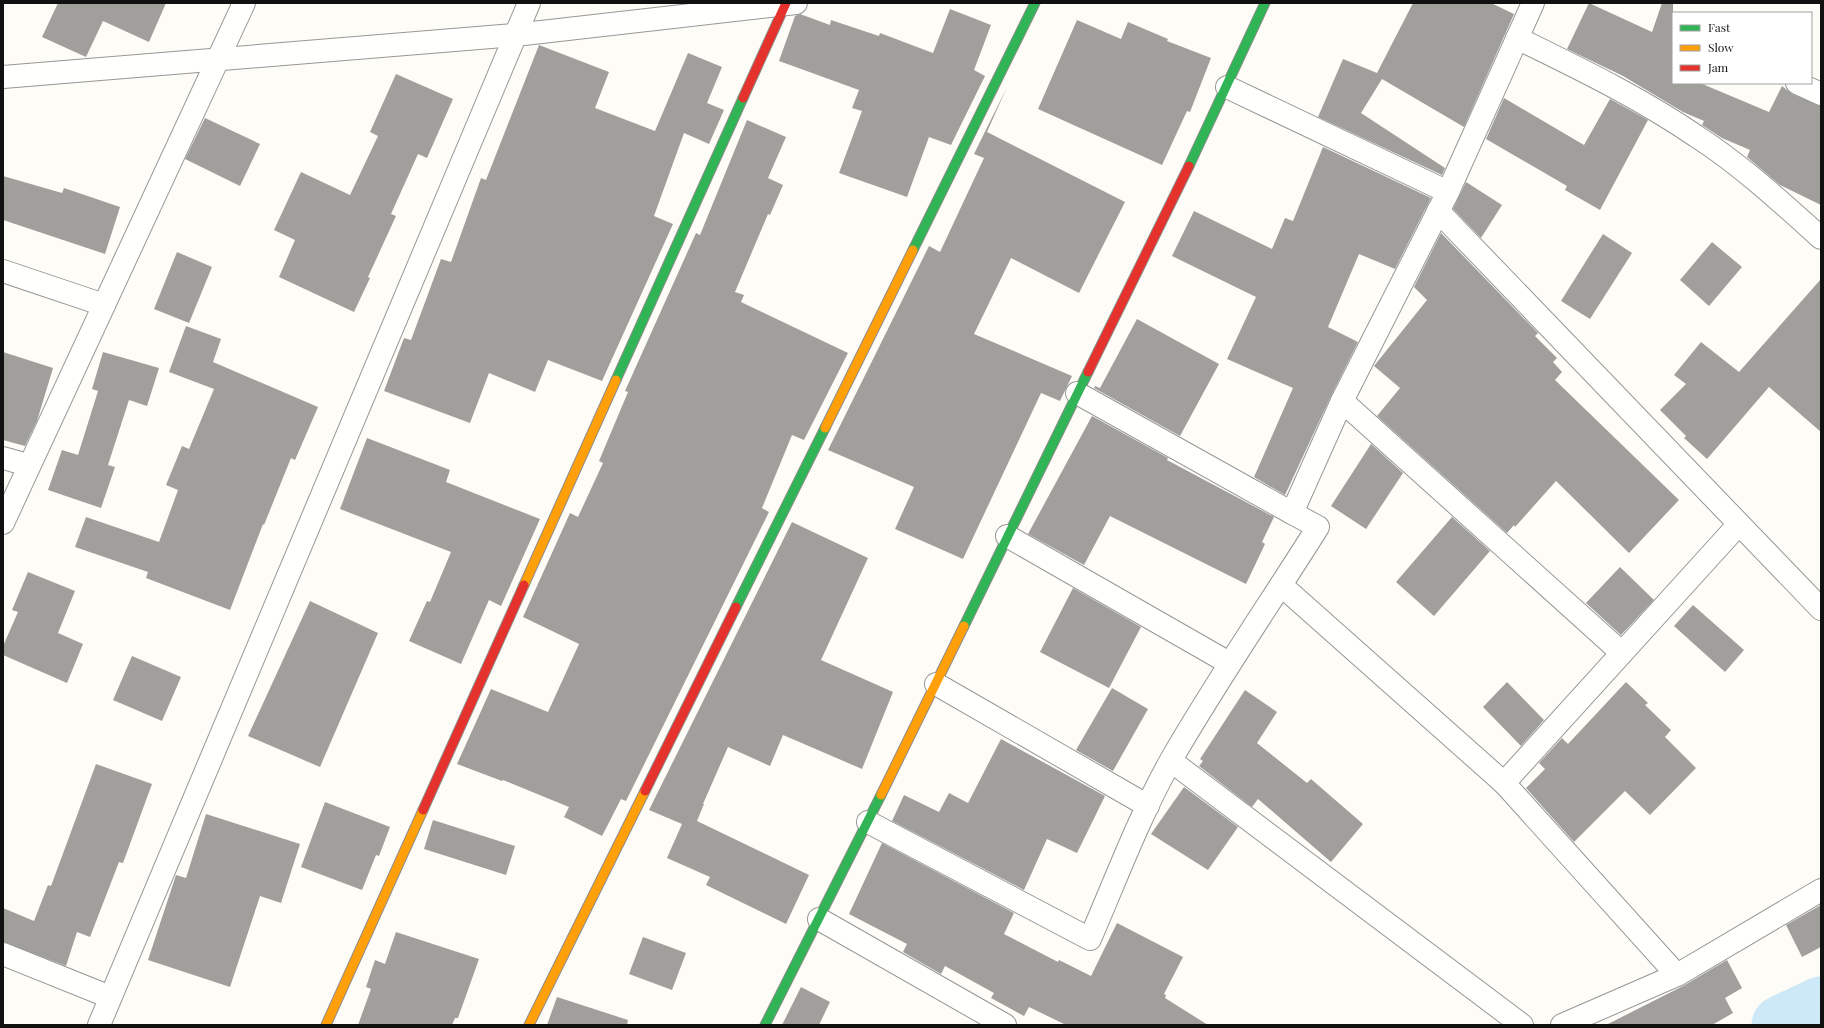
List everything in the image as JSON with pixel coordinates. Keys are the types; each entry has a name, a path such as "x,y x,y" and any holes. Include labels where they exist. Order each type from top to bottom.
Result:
{"street":[{"path":"3,523 28,465 244,3"},
{"path":"99,1025 529,3"},
{"path":"3,76 515,35 790,3"},
{"path":"326,1025 790,3"},
{"path":"529,1025 1035,3"},
{"path":"765,1025 936,684 1227,87 1265,3"},
{"path":"1292,513 1342,401 1443,201 1533,3"},
{"path":"1517,38 1621,89 1697,136 1758,182 1821,238"},
{"path":"1799,84 1821,94"},
{"path":"1227,87 1443,201 1739,524 1821,609"},
{"path":"3,271 104,305"},
{"path":"868,822 1090,939 1148,806 1171,761 1229,663 1318,527 1077,393"},
{"path":"1342,401 1622,653"},
{"path":"3,458 28,465"},
{"path":"1504,783 1739,524"},
{"path":"1007,536 1229,663"},
{"path":"1281,585 1504,783 1677,975"},
{"path":"936,684 1148,806"},
{"path":"1171,761 1522,1025"},
{"path":"1562,1025 1677,975 1821,890"},
{"path":"819,919 1005,1025"},
{"path":"3,954 110,997"}],"building":[{"path":"58,3 166,3 149,42 103,21 86,57 42,37"},
{"path":"1413,3 1491,3 1514,14 1464,127 1382,79 1361,113 1445,168 1442,175 1318,117 1343,59 1377,73"},
{"path":"1589,3 1652,32 1662,3 1673,3 1672,84 1702,84 1769,112 1782,86 1792,94 1821,106 1821,205 1780,185 1747,157 1750,150 1722,138 1702,125 1704,121 1683,112 1623,76 1567,49"},
{"path":"950,9 991,25 974,70 985,76 951,145 929,137 907,197 839,173 862,111 852,108 859,90 779,61 795,16 800,14 830,25 831,20 879,36 880,33 933,53"},
{"path":"1077,20 1121,39 1128,22 1168,39 1167,41 1211,58 1190,112 1187,111 1162,165 1038,109"},
{"path":"539,45 609,72 595,108 655,131 688,53 722,67 707,103 724,110 709,144 684,133 654,216 673,224 602,381 548,360 535,392 489,373 470,423 384,391 404,338 411,340 441,259 451,262 481,178 486,180"},
{"path":"396,74 453,99 427,158 418,154 391,214 396,216 368,277 370,278 354,312 279,277 295,240 274,230 301,172 350,195 378,136 370,132"},
{"path":"1007,87 987,132 1125,202 1079,293 1011,258 974,334 1072,376 1060,401 1041,393 963,559 895,529 914,487 828,450 929,246 940,252 984,158 974,154"},
{"path":"1504,98 1584,145 1610,99 1648,120 1600,210 1565,190 1567,186 1486,139"},
{"path":"205,118 260,144 240,186 185,159"},
{"path":"747,120 786,137 768,178 783,185 770,215 768,214 735,292 744,295 741,302 848,353 804,440 792,435 762,508 769,512 626,801 621,799 602,836 564,817 569,807 503,780 502,781 457,764 491,689 548,712 579,644 523,617 570,513 578,517 603,463 599,461 628,392 625,391 696,233 700,235"},
{"path":"1323,147 1431,198 1395,269 1359,254 1328,327 1358,342 1285,495 1254,477 1293,388 1227,359 1256,297 1172,256 1194,211 1272,249 1285,218 1293,221"},
{"path":"3,176 62,193 64,188 120,207 105,254 3,220"},
{"path":"1466,182 1502,205 1481,238 1453,209"},
{"path":"1441,233 1538,333 1535,336 1557,358 1553,362 1562,372 1555,380 1679,500 1629,553 1556,481 1515,527 1514,525 1507,533 1377,416 1400,388 1374,366 1427,300 1414,287"},
{"path":"1603,234 1632,253 1590,319 1561,301"},
{"path":"1712,242 1742,267 1709,306 1680,280"},
{"path":"177,252 212,267 189,323 154,309"},
{"path":"1821,279 1821,432 1769,387 1707,459 1684,438 1686,436 1660,410 1686,384 1674,375 1701,342 1739,372"},
{"path":"1137,319 1219,364 1180,436 1094,388 1095,386 1100,388"},
{"path":"186,326 221,339 213,362 318,407 295,460 291,458 264,525 263,524 230,610 146,578 148,572 75,547 86,517 159,542 178,490 166,485 182,446 189,449 214,389 169,372"},
{"path":"3,352 53,368 37,421 25,446 3,440"},
{"path":"103,352 159,368 147,406 129,400 108,465 115,467 101,508 48,490 62,450 78,455 98,391 92,389"},
{"path":"1092,416 1168,458 1167,460 1274,517 1262,542 1265,544 1246,584 1110,516 1084,565 1028,534"},
{"path":"367,438 450,470 446,482 540,519 501,606 489,600 461,664 409,641 427,601 430,602 451,552 340,509"},
{"path":"1371,444 1403,473 1366,529 1331,506"},
{"path":"1452,517 1490,551 1434,616 1396,582"},
{"path":"792,522 868,558 821,660 893,692 862,769 783,735 770,766 728,747 697,821 809,875 786,924 706,885 710,877 667,858 682,824 649,810"},
{"path":"1620,567 1654,600 1621,635 1586,603"},
{"path":"28,572 75,591 58,633 83,644 67,683 3,655 3,646 18,612 12,610"},
{"path":"1073,588 1141,627 1109,688 1040,652"},
{"path":"310,601 378,633 320,767 248,736"},
{"path":"1693,605 1744,650 1725,672 1674,626"},
{"path":"132,656 181,677 162,721 113,700"},
{"path":"1507,682 1544,720 1521,746 1483,707"},
{"path":"1626,682 1648,703 1645,705 1671,730 1665,737 1696,768 1650,815 1625,791 1574,842 1526,788 1545,769 1539,763 1562,738 1568,744"},
{"path":"1112,688 1148,709 1113,771 1076,750"},
{"path":"1245,690 1277,712 1257,743 1307,783 1311,779 1363,824 1331,862 1258,799 1252,807 1199,766 1203,761 1200,759"},
{"path":"1001,739 1105,796 1077,853 1047,839 1024,890 892,821 904,795 939,812 949,793 968,803"},
{"path":"96,764 152,784 123,863 119,862 90,937 77,932 66,966 3,942 3,908 34,921 48,885 51,886"},
{"path":"1184,787 1238,827 1208,870 1151,834"},
{"path":"325,802 390,827 379,856 376,855 362,890 301,867"},
{"path":"206,814 300,844 281,903 260,896 230,987 148,960 176,875 186,878"},
{"path":"433,820 515,846 506,875 424,849"},
{"path":"882,843 1014,913 1004,934 1058,962 1059,960 1091,976 1117,923 1183,957 1164,994 1166,995 1165,998 1208,1025 1066,1025 1029,1007 1024,1016 991,998 994,993 945,966 941,974 903,952 907,944 849,914"},
{"path":"1821,905 1821,947 1802,957 1786,925"},
{"path":"396,932 479,959 458,1018 455,1018 452,1025 358,1025 371,989 366,987 375,960 385,964"},
{"path":"643,937 686,953 672,990 629,974"},
{"path":"1727,960 1742,988 1725,998 1733,1013 1712,1025 1606,1025 1683,986"},
{"path":"801,987 830,1002 819,1025 782,1025"},
{"path":"557,997 628,1020 627,1025 547,1025"}],"waterway":[{"path":"1781,1025 1821,1006"}],"traffic: fast":[{"path":"913,250 1035,3"},
{"path":"1189,166 1265,3"},
{"path":"616,380 743,98"},
{"path":"964,626 1088,372"},
{"path":"736,607 825,428"},
{"path":"765,1025 881,795"}],"traffic: slow":[{"path":"825,428 913,250"},
{"path":"524,585 616,380"},
{"path":"881,795 964,626"},
{"path":"529,1025 645,791"},
{"path":"326,1025 423,810"}],"traffic: jam":[{"path":"743,98 786,3"},
{"path":"1088,372 1189,166"},
{"path":"423,810 524,585"},
{"path":"645,791 736,607"}]}
